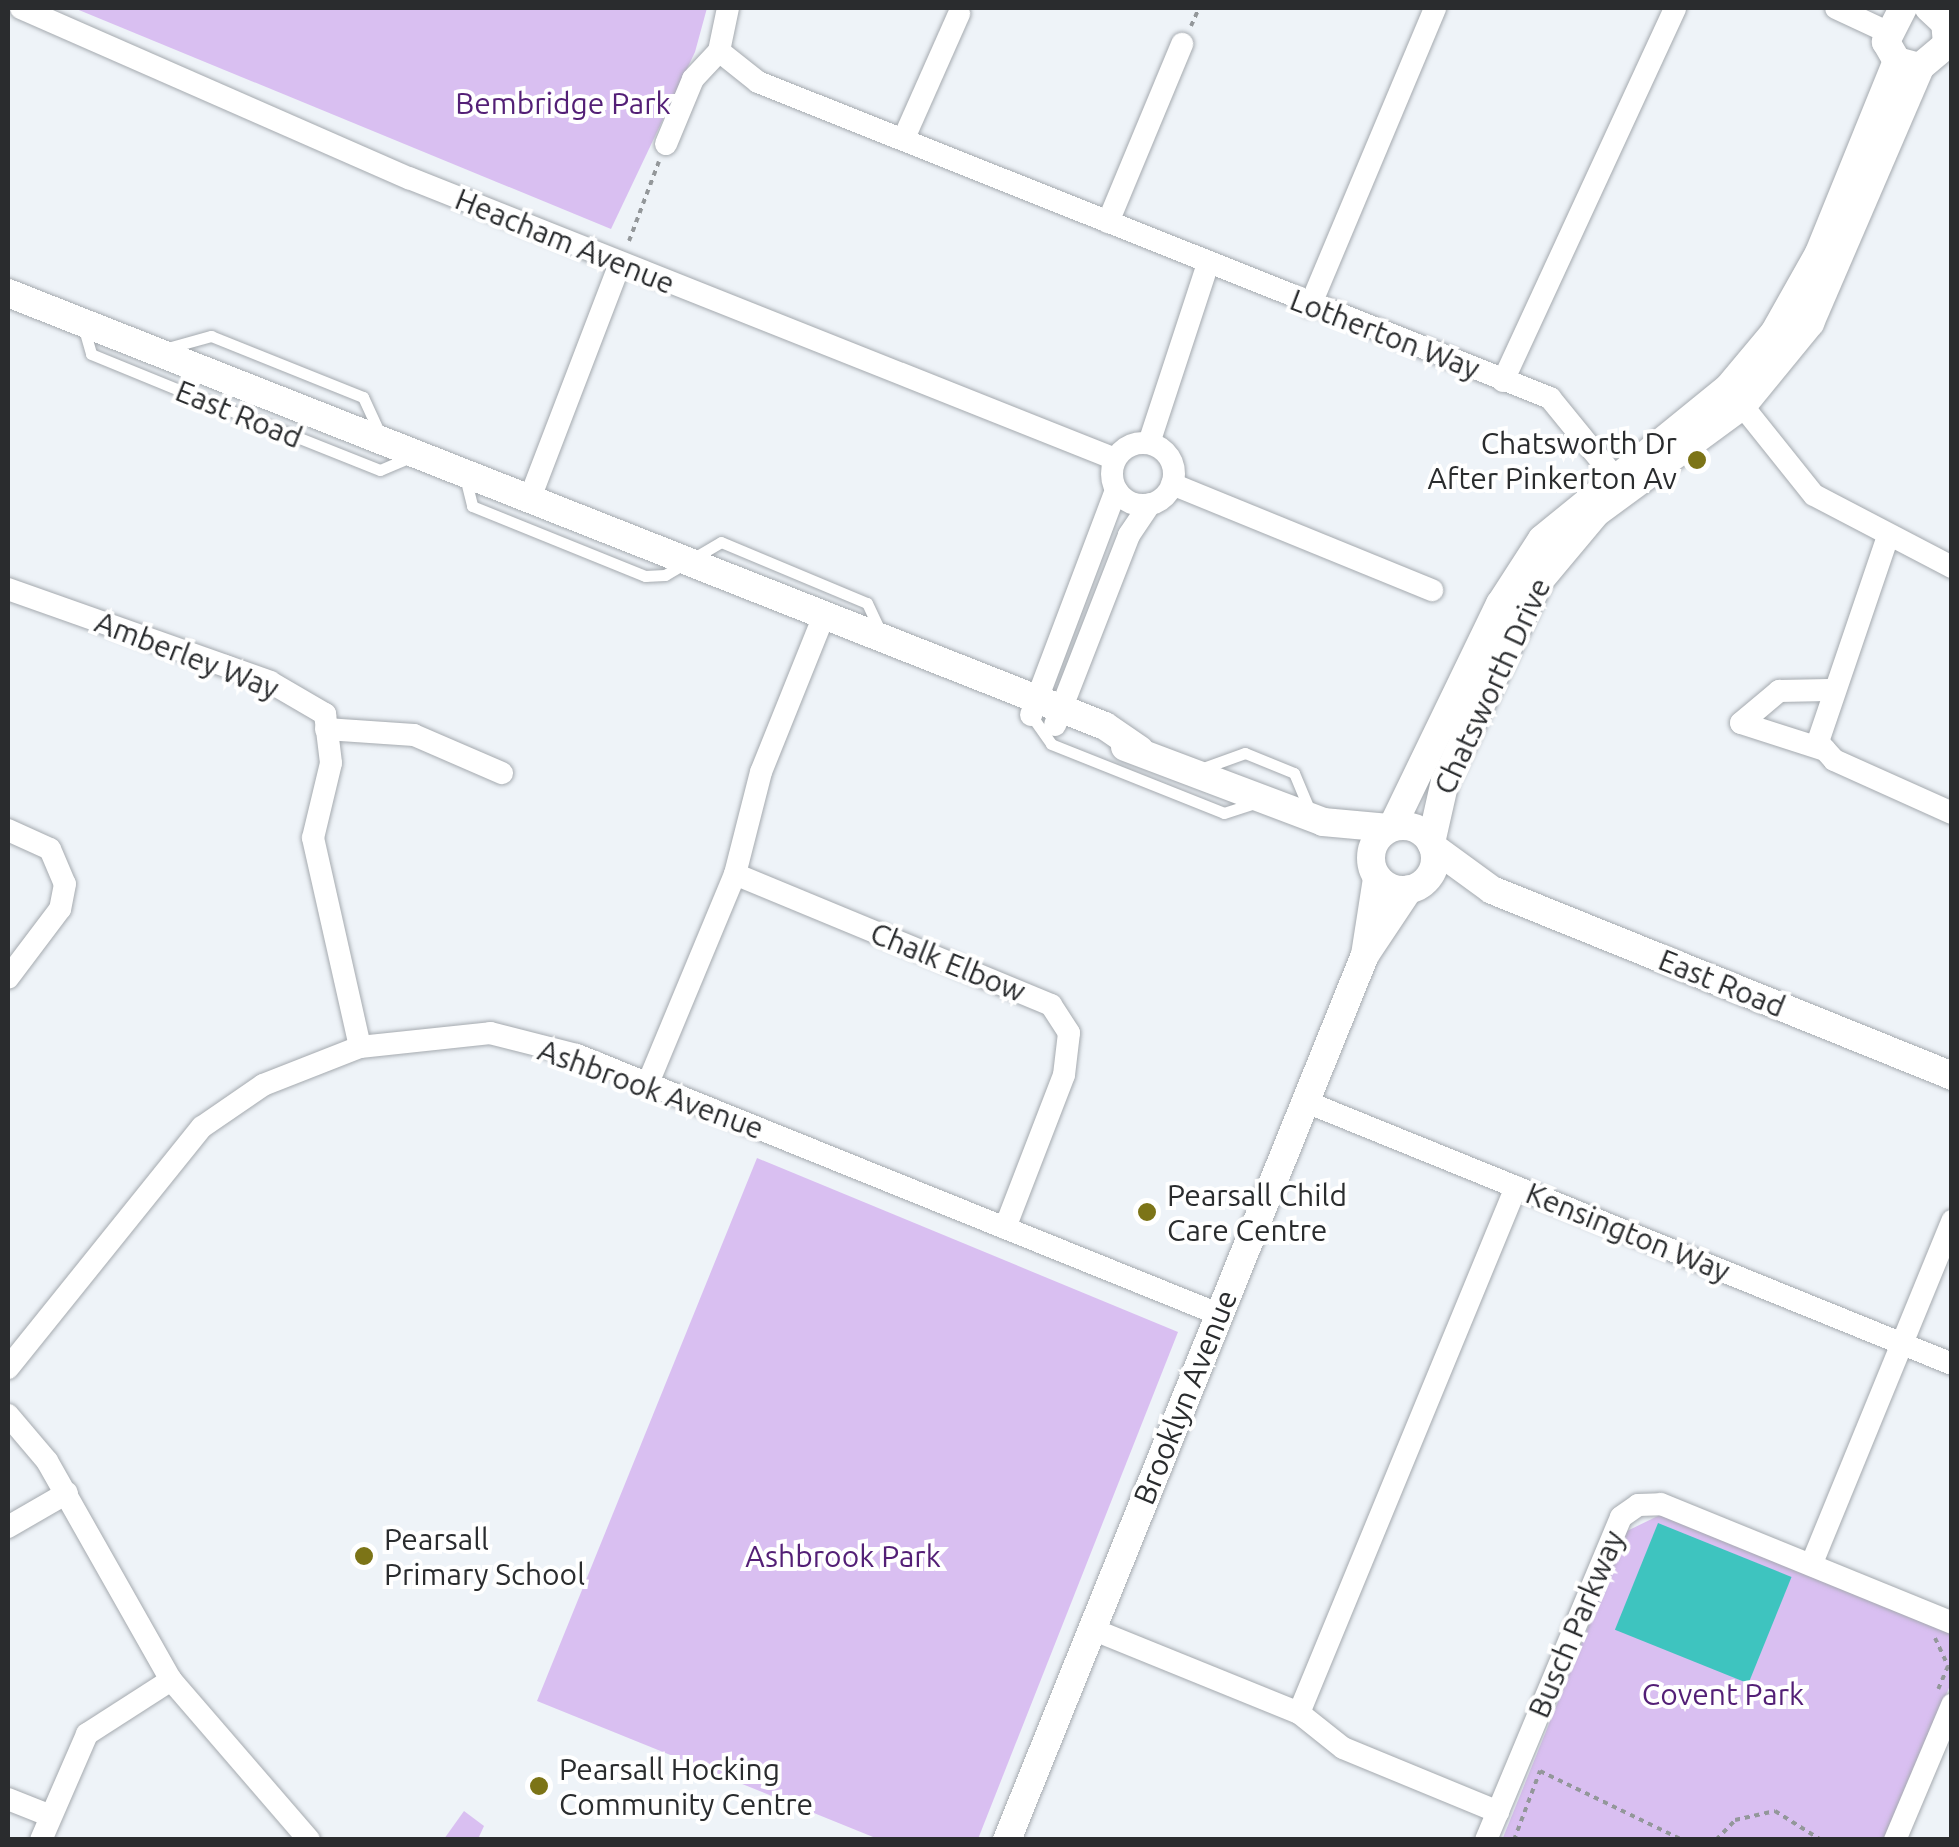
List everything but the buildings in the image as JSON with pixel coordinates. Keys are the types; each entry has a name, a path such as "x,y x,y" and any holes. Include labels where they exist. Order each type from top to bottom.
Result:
{"street":[{"name":"Heacham Avenue","path":"21,8 620,264 1115,459"},
{"path":"666,144 693,79 719,51 728,8"},
{"path":"1310,306 1434,8"},
{"path":"1503,380 1675,8"},
{"path":"1836,8 1885,32 1908,64 1948,51 1936,10"},
{"path":"1885,32 1902,8"},
{"path":"904,138 958,14"},
{"path":"1108,222 1182,44"},
{"name":"Lotherton Way","path":"719,51 758,82 1561,406 1620,483"},
{"name":"Chatsworth Drive","path":"1391,828 1477,679 1540,580 1620,483 1735,396 1817,310 1908,64"},
{"path":"530,498 620,264"},
{"path":"1046,712 1116,490 1115,459 1149,443 1208,264"},
{"name":"East Road","path":"9,289 82,322 382,438 1264,799 1318,820 1391,828"},
{"path":"1735,396 1814,494 1887,539 1952,567"},
{"path":"1046,712 1128,535 1150,504 1172,484 1172,463 1149,443"},
{"path":"1172,484 1432,590"},
{"path":"1116,490 1150,504"},
{"path":"1825,750 1816,730 1887,539"},
{"name":"Amberley Way","path":"8,589 270,682 324,714 326,729"},
{"path":"648,1084 735,874 761,772 824,618"},
{"name":"Chatsworth Drive","path":"1432,845 1434,810 1477,679"},
{"path":"1828,690 1779,691 1741,723 1753,734 1825,750 1952,813"},
{"path":"360,1047 313,838 331,763 326,729 414,735 502,773"},
{"name":"East Road","path":"1318,820 1375,873"},
{"path":"1391,828 1418,830 1432,845 1434,867 1414,887 1375,873 1374,842 1391,828"},
{"path":"8,830 50,849 65,884 60,910 8,978"},
{"name":"East Road","path":"1432,845 1492,890 1952,1076"},
{"name":"Brooklyn Avenue","path":"1365,955 1375,873"},
{"name":"Chalk Elbow","path":"735,874 1051,1005 1068,1032 1064,1074 1005,1228"},
{"name":"East Road","path":"1414,887 1492,890"},
{"name":"Brooklyn Avenue","path":"1007,1840 1365,955 1414,887"},
{"name":"Ashbrook Avenue","path":"8,1368 202,1127 262,1085 360,1047 490,1033 648,1084 1218,1314"},
{"name":"Kensington Way","path":"1304,1102 1952,1364"},
{"path":"1300,1713 1516,1187"},
{"path":"1812,1564 1952,1221"},
{"path":"8,1415 66,1493 172,1680 293,1835"},
{"path":"8,1528 66,1493"},
{"name":"Busch Parkway","path":"1486,1840 1621,1516 1661,1504 1812,1564 1942,1627"},
{"path":"1092,1629 1300,1713 1343,1748 1498,1812"},
{"path":"41,1840 87,1734 172,1680"},
{"path":"1895,1840 1943,1703"},
{"path":"8,1798 50,1816"}],"lane":[{"name":"East Road","path":"82,322 91,354 340,455 380,470 417,454"},
{"path":"464,472 472,506 645,576 686,561 705,544 739,550 867,602 883,642"},
{"name":"East Road","path":"1046,712 1051,744 1224,813 1264,799"},
{"name":"East Road","path":"1195,771 1245,753 1294,773 1318,820"}],"path":[{"path":"620,264 666,144"},
{"path":"1942,1627 1948,1666 1943,1703"},
{"path":"1514,1840 1540,1771 1683,1840"},
{"path":"1716,1840 1735,1820 1775,1812 1821,1840"}],"green space":[{"name":"Bembridge Park","path":"74,8 707,8 695,52 611,229"},
{"name":"Ashbrook Park","path":"757,1158 1178,1332 978,1839 878,1839 537,1701"},
{"name":"Covent Park","path":"1664,1513 1950,1632 1951,1683 1887,1839 1502,1840 1627,1531"},
{"path":"464,1811 484,1826 478,1839 444,1839"}],"water":[{"path":"1658,1523 1792,1577 1748,1684 1615,1630"}],"place":[{"name":"Chatsworth Dr After Pinkerton Av","path":"1697,460"},
{"name":"Pearsall Child Care Centre","path":"1147,1212"},
{"name":"Pearsall Primary School","path":"364,1556"},
{"name":"Pearsall Hocking Community Centre","path":"539,1786"}]}
